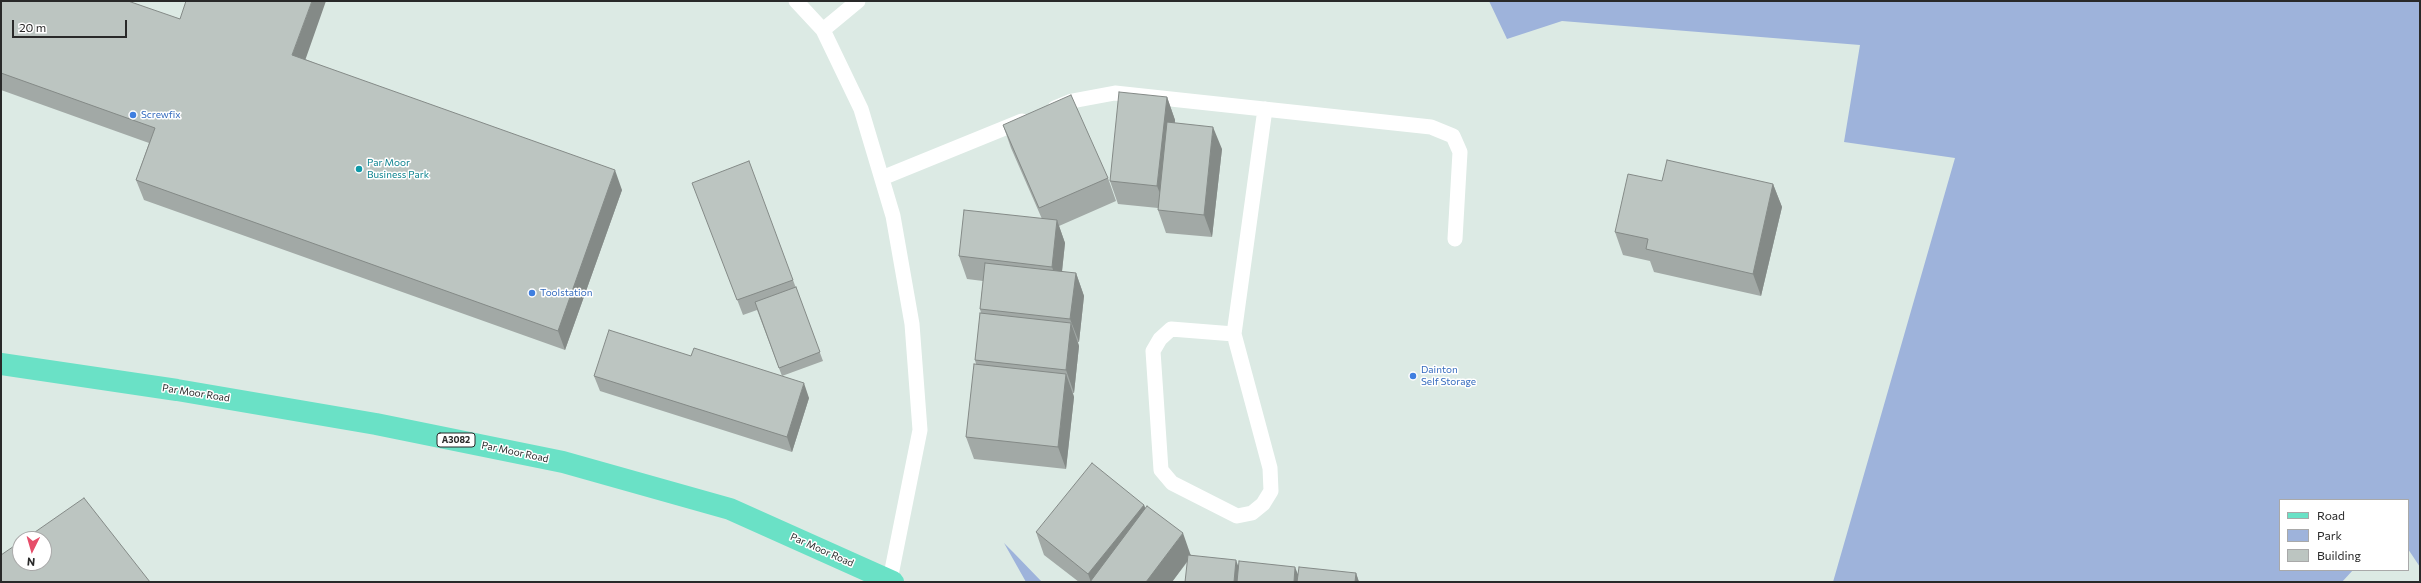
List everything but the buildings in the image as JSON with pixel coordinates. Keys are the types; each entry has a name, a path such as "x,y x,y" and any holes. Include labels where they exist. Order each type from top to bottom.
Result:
{"main road":[{"name":"Par Moor Road","path":"1,364 177,390 376,424 563,462 730,509 892,581"}],"lane":[{"path":"796,1 823,30 861,109 893,216 912,324 920,430 892,581"},
{"path":"823,30 858,1"},
{"path":"882,178 1072,101 1115,93 1431,127 1453,136 1460,152 1455,239"},
{"path":"1234,334 1171,329 1160,339 1153,351 1161,470 1172,483 1236,516 1252,513 1263,504 1271,491 1270,468 1234,334 1265,109"}],"green space":[{"path":"1489,1 2420,1 2420,567 2409,550 2409,499 2279,499 2279,571 2352,571 2342,582 1833,582 1955,158 1844,142 1860,45 1562,21 1507,39"},
{"path":"1004,543 1013,552 1042,582 1026,582"}],"place":[{"name":"Screwfix","path":"133,115"},
{"name":"Par Moor Business Park","path":"359,169"},
{"name":"Toolstation","path":"532,293"},
{"name":"Dainton Self Storage","path":"1413,376"}]}
